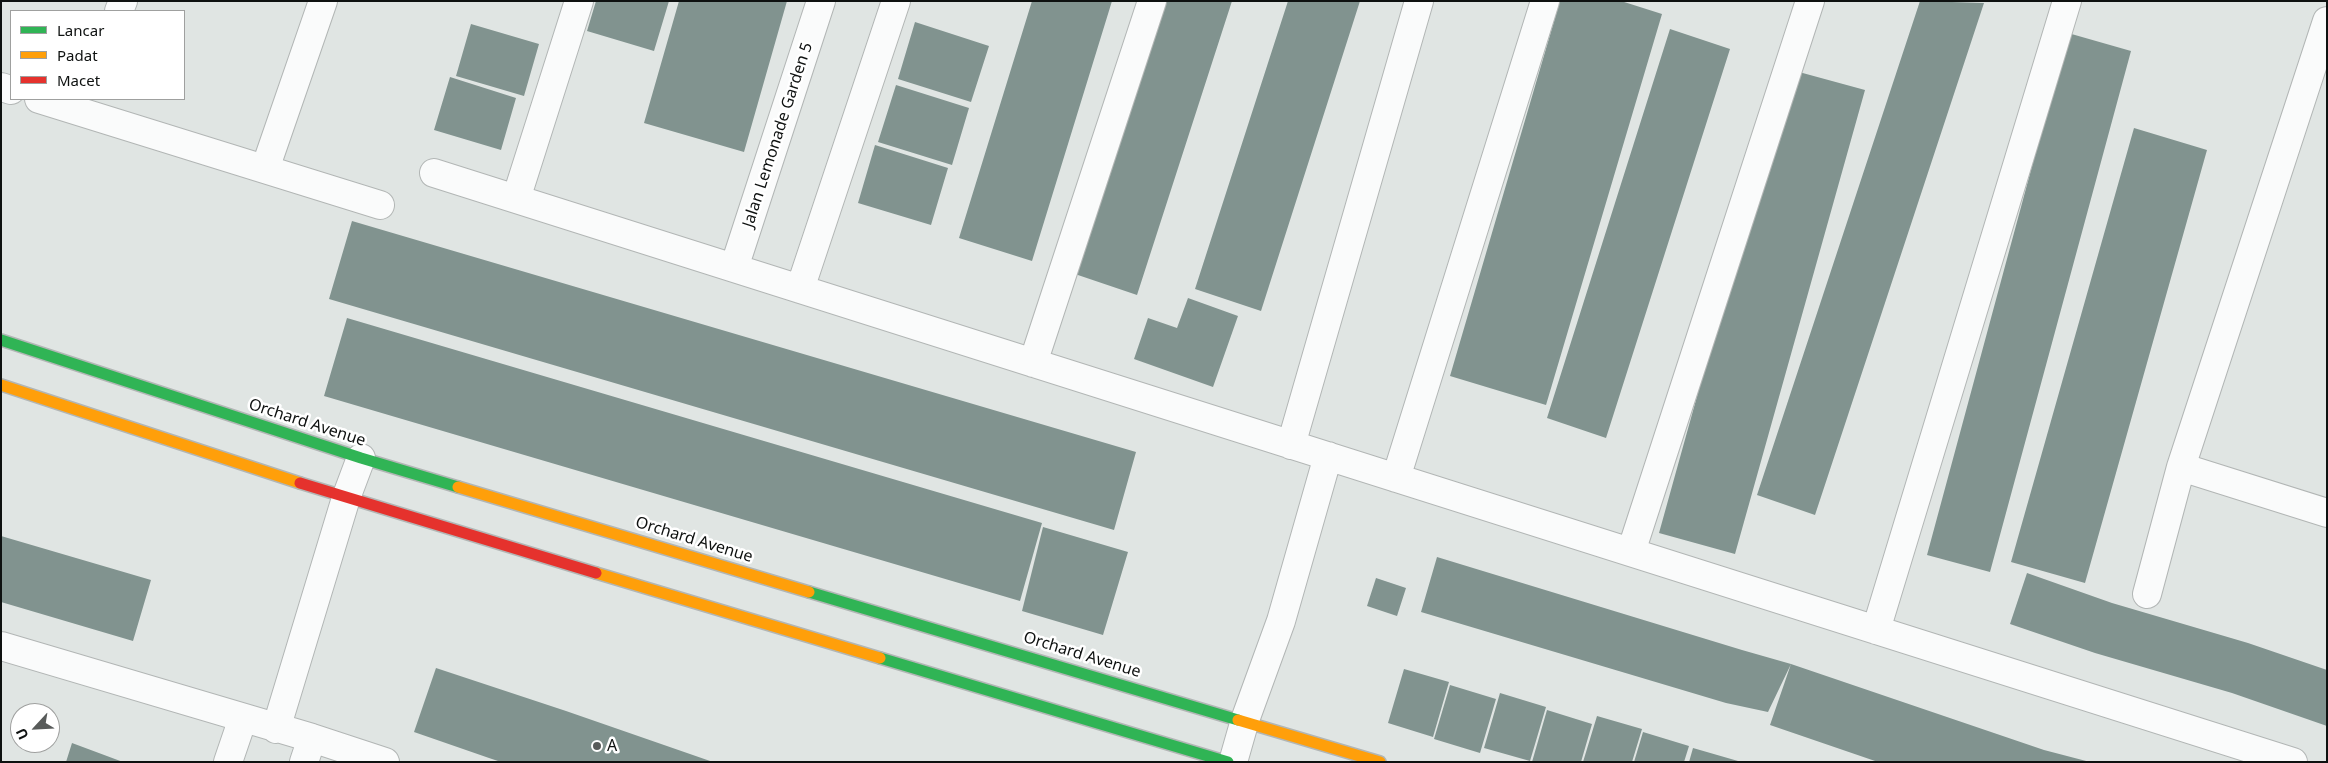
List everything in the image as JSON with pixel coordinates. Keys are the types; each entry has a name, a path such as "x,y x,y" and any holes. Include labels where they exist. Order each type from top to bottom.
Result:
{"street":[{"path":"265,169 323,1"},
{"path":"516,199 579,1"},
{"name":"Jalan Lemonade Garden 5","path":"734,268 821,1"},
{"path":"800,289 896,1"},
{"path":"1033,363 1152,1"},
{"path":"1291,444 1419,1"},
{"path":"1396,478 1545,1"},
{"path":"1631,552 1810,1"},
{"path":"1876,630 2067,1"},
{"path":"2147,594 2181,467 2327,21"},
{"path":"46,100 87,106 265,169 380,205"},
{"path":"434,173 2293,762"},
{"name":"Orchard Avenue","path":"1,340 361,458 1245,720 1380,762"},
{"path":"1,386 346,498 1228,762"},
{"path":"1233,762 1245,720 1281,621 1328,456"},
{"path":"276,729 346,498 361,458"},
{"path":"2181,467 2327,513"},
{"path":"1,646 276,729 308,750 385,762"},
{"path":"228,762 243,718"}],"building":[{"path":"596,1 669,1 654,51 587,31"},
{"path":"679,1 787,1 744,152 644,123"},
{"path":"1032,1 1112,1 1032,261 959,238"},
{"path":"1160,1 1232,1 1137,295 1072,273"},
{"path":"1288,1 1360,1 1261,311 1195,289"},
{"path":"1560,1 1621,1 1662,14 1546,405 1450,376"},
{"path":"1920,1 1984,3 1815,515 1757,495"},
{"path":"915,22 989,46 971,102 898,79"},
{"path":"471,24 539,44 524,96 456,76"},
{"path":"1670,29 1730,49 1606,438 1547,418"},
{"path":"2068,33 2131,51 1990,572 1927,555"},
{"path":"1788,69 1865,90 1735,554 1659,533"},
{"path":"450,77 516,98 501,150 434,130"},
{"path":"896,85 969,108 952,165 878,142"},
{"path":"2134,128 2207,150 2085,583 2011,562"},
{"path":"875,145 948,168 931,225 858,203"},
{"path":"352,221 1136,452 1114,530 329,299"},
{"path":"1188,298 1238,316 1213,387 1134,359 1148,318 1177,328"},
{"path":"347,318 1042,523 1020,601 324,396"},
{"path":"1043,527 1128,552 1103,635 1022,611"},
{"path":"1,536 151,580 133,641 1,602"},
{"path":"1437,557 1791,664 1768,712 1726,703 1421,612"},
{"path":"2027,573 2112,603 2248,643 2327,670 2327,726 2232,693 2095,653 2010,624"},
{"path":"1376,578 1406,588 1397,616 1367,606"},
{"path":"1791,664 2044,750 2090,762 1878,762 1770,725"},
{"path":"436,668 713,762 501,762 489,758 414,732"},
{"path":"1404,669 1449,682 1433,737 1388,723"},
{"path":"1450,685 1496,699 1480,753 1434,739"},
{"path":"1500,693 1546,707 1530,761 1484,748"},
{"path":"1547,710 1592,724 1581,762 1532,762"},
{"path":"1597,716 1642,729 1632,762 1583,762"},
{"path":"1643,732 1689,746 1684,762 1634,762"},
{"path":"72,743 123,762 66,762"},
{"path":"1693,748 1738,761 1738,762 1689,762"}],"traffic: fast":[{"path":"1,340 361,458 458,487"},
{"path":"809,592 1238,720"},
{"path":"880,658 1228,762"}],"traffic: slow":[{"path":"1,385 300,483"},
{"path":"458,487 809,592"},
{"path":"596,573 880,658"},
{"path":"1238,720 1380,762"}],"traffic: jam":[{"path":"300,483 596,573"}],"place":[{"name":"A","path":"597,746"}]}
